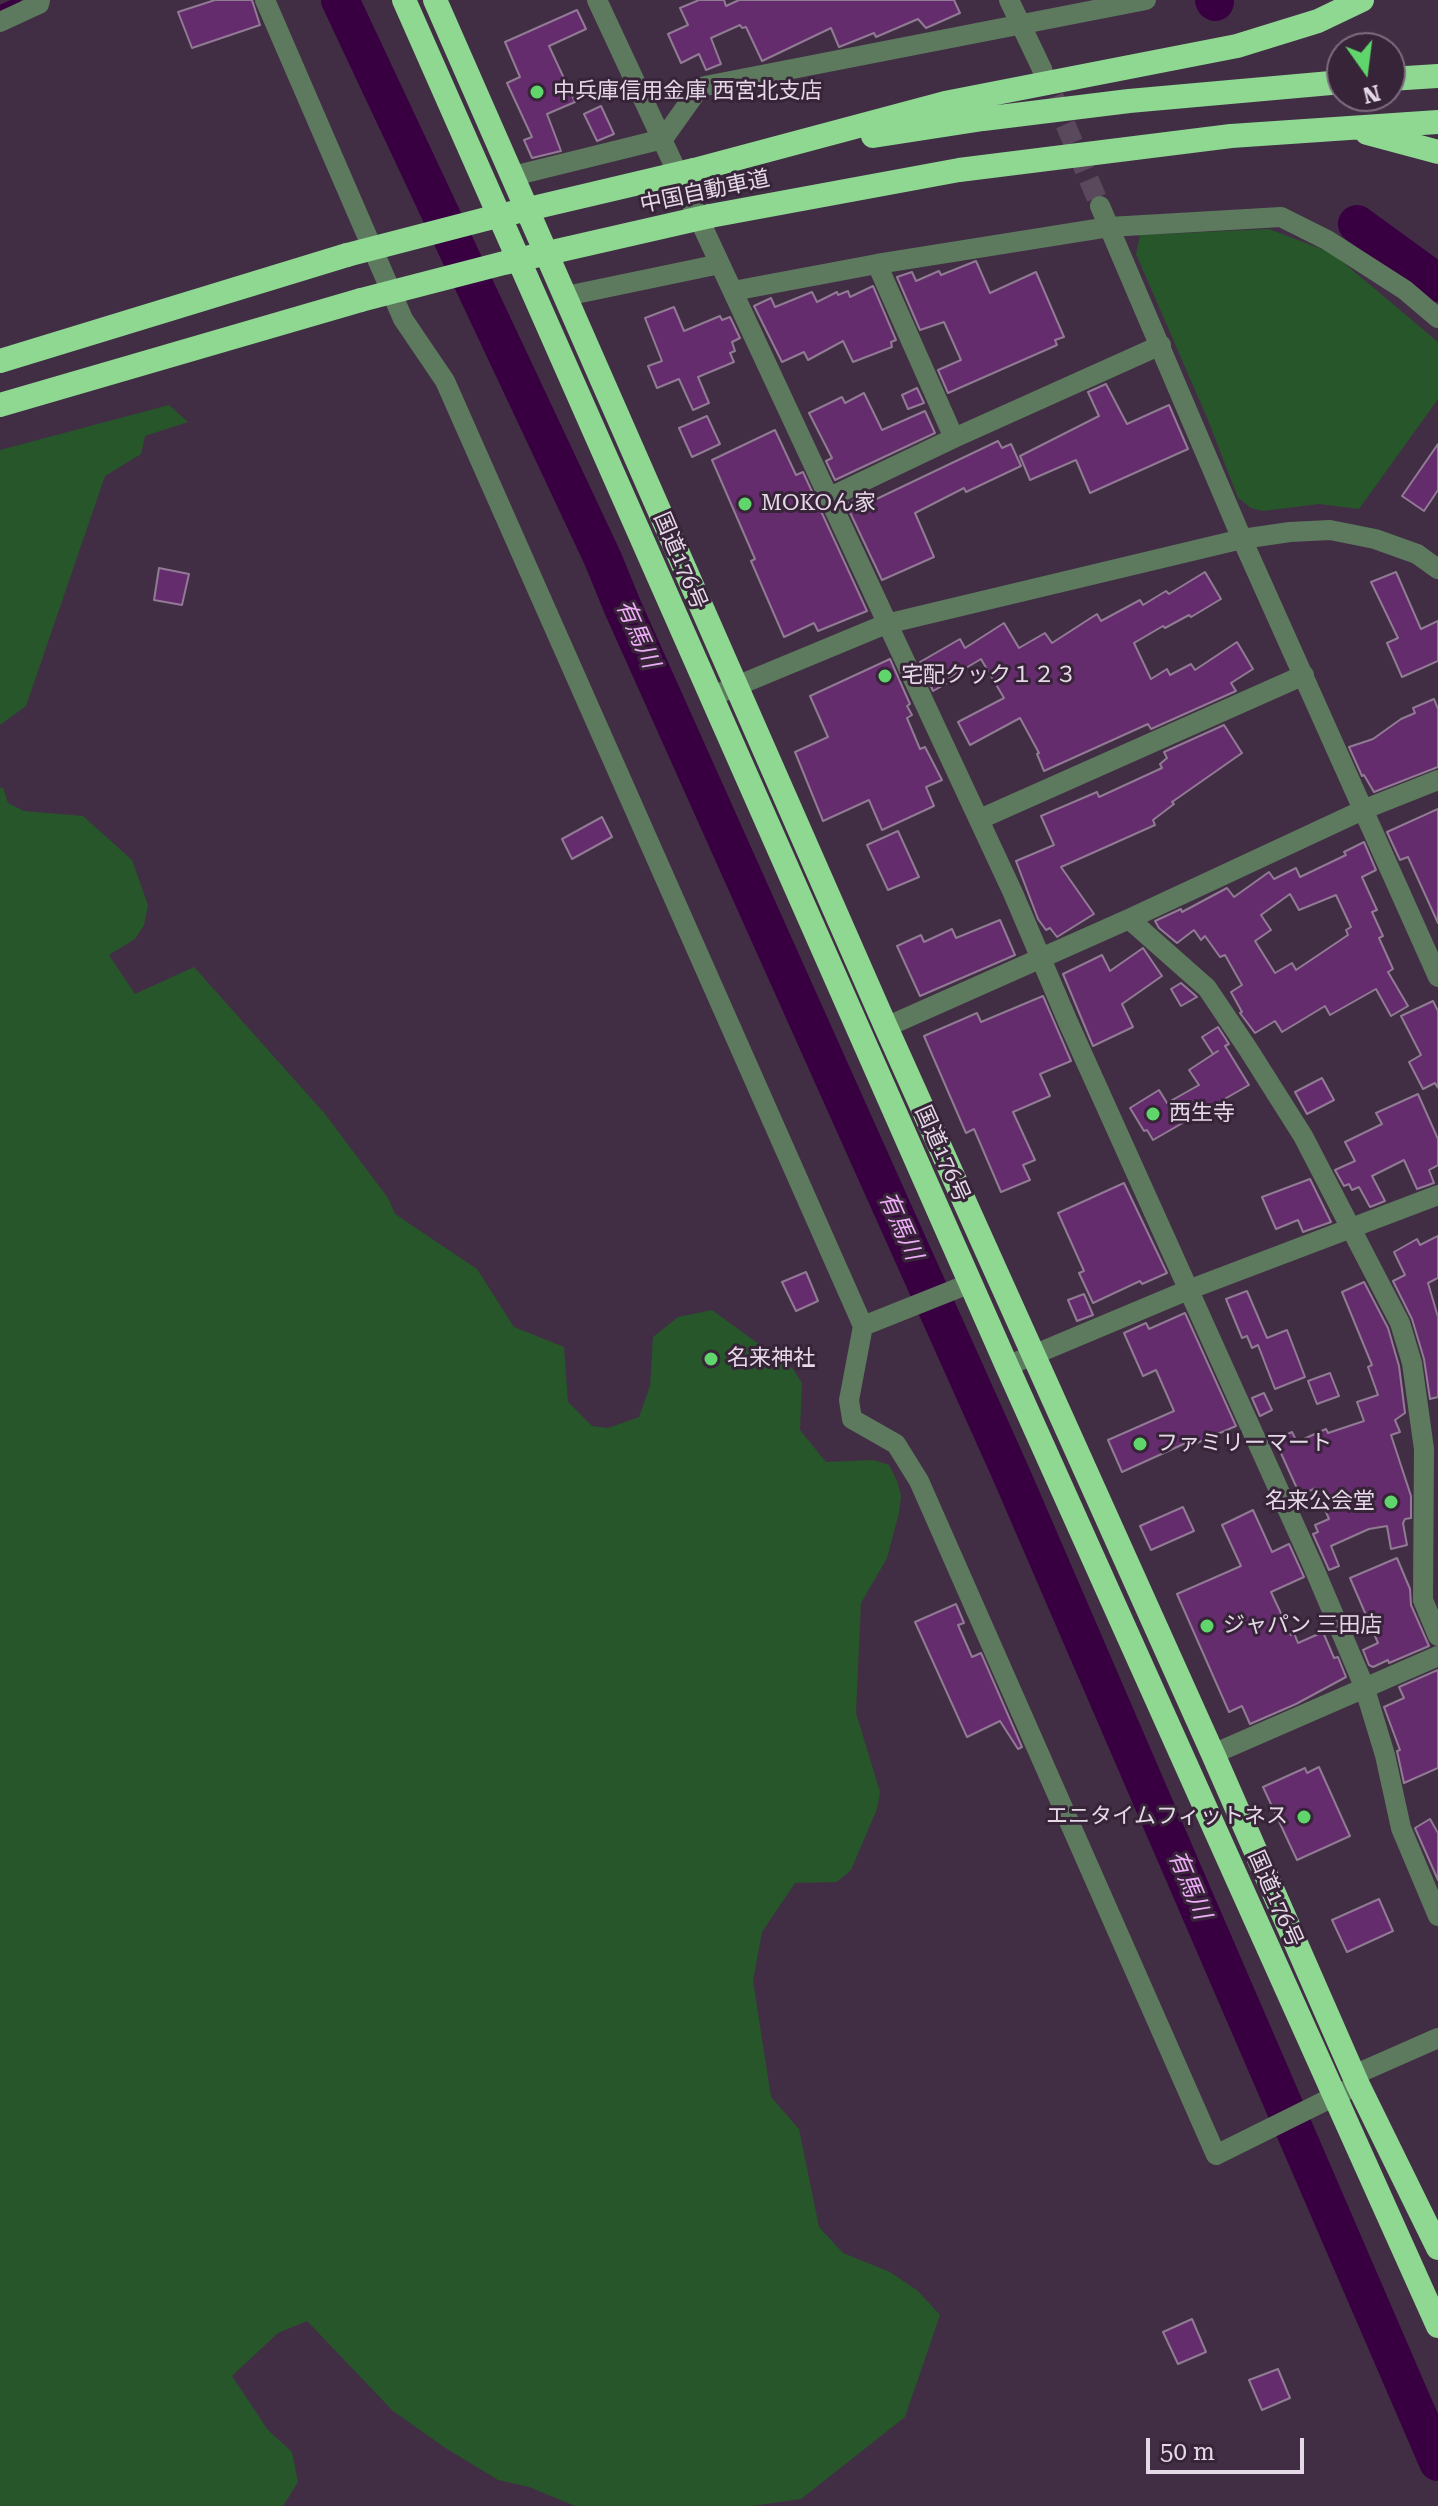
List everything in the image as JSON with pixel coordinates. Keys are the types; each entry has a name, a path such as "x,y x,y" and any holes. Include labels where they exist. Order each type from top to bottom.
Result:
{"highway":[{"name":"国道176号","path":"404,0 579,393 962,1287 1007,1366 1329,2099 1436,2316"},
{"name":"国道176号","path":"435,0 886,1027 1356,2080 1438,2248"},
{"path":"694,170 945,103 1237,46 1318,21 1362,0"},
{"path":"1406,78 1438,76"},
{"name":"中国自動車道","path":"0,361 347,255 694,170 983,119 1265,87 1326,83"},
{"name":"中国自動車道","path":"0,405 361,300 504,263 710,216 959,170 1231,136 1438,122"},
{"path":"1350,128 1438,152"}],"street":[{"path":"0,22 39,4 40,0"},
{"path":"265,0 403,319 445,381 863,1326 849,1400 852,1419 896,1444 919,1481 1216,2155 1329,2099 1356,2080 1438,2038"},
{"path":"1009,0 1042,69"},
{"path":"513,176 663,139 700,87 1146,0"},
{"path":"601,1 886,624 980,819 1364,1686 1385,1755 1401,1828 1436,1903"},
{"path":"1100,206 1242,539 1438,977"},
{"path":"733,291 877,264 1109,227 1281,217 1327,240 1405,290 1438,318"},
{"path":"566,296 720,264"},
{"path":"877,264 954,438"},
{"path":"828,498 1161,345"},
{"path":"710,697 886,624 1242,539 1330,530 1375,539 1417,554 1438,569"},
{"path":"980,819 1304,675"},
{"path":"886,1027 1365,809 1438,780"},
{"path":"1129,919 1207,988 1303,1136 1353,1228 1409,1346 1431,1446 1423,1600 1438,1636"},
{"path":"1007,1366 1188,1290 1438,1195"},
{"path":"863,1326 962,1287"},
{"path":"1213,1754 1438,1656"}],"green space":[{"path":"1269,229 1332,253 1438,342 1438,399 1359,509 1319,504 1263,511 1251,508 1238,498 1208,420 1136,254 1140,235"},
{"path":"169,405 188,422 145,436 141,454 105,476 26,706 0,725 0,450"},
{"path":"0,788 3,788 8,803 24,811 83,816 132,860 148,905 144,925 135,939 109,955 135,994 194,967 325,1114 388,1198 395,1214 477,1269 514,1327 564,1347 568,1402 592,1426 608,1428 639,1417 650,1386 653,1337 678,1317 712,1310 793,1369 802,1383 800,1430 826,1462 873,1460 889,1465 897,1481 901,1496 899,1513 887,1558 861,1603 856,1713 880,1792 877,1809 851,1870 837,1882 795,1883 762,1932 753,1981 771,2097 799,2129 819,2227 843,2253 890,2272 918,2291 940,2315 905,2417 801,2499 752,2506 575,2506 529,2487 498,2480 393,2411 307,2321 278,2333 232,2376 268,2430 292,2452 298,2482 283,2506 0,2506"}],"building":[{"path":"215,0 252,0 260,25 192,48 178,12"},
{"path":"699,0 724,0 726,6 739,0 954,0 960,13 926,28 918,19 876,37 874,33 839,47 831,28 762,61 746,27 740,25 711,38 721,64 706,70 699,54 681,63 668,34 688,25 680,8"},
{"path":"577,10 586,29 549,46 575,102 547,114 561,151 532,158 524,140 532,137 507,83 520,77 505,42"},
{"path":"601,106 614,134 597,141 584,114"},
{"path":"976,261 990,293 1036,272 1064,337 1055,340 1057,345 948,393 938,370 961,360 944,322 920,330 897,277 912,272 916,281"},
{"path":"873,286 896,340 891,342 892,347 853,362 843,341 808,360 804,352 782,362 754,306 771,298 775,307 812,292 817,302 837,292 838,295 848,291 850,297"},
{"path":"674,307 684,331 720,316 722,320 730,317 740,338 732,342 735,351 730,353 734,362 698,377 709,403 693,410 679,379 657,388 648,366 662,361 645,318"},
{"path":"1106,384 1127,424 1169,405 1188,449 1090,493 1076,460 1030,480 1020,456 1099,416 1088,392"},
{"path":"917,388 924,403 908,409 902,395"},
{"path":"864,393 882,430 925,411 935,433 835,480 826,461 832,458 809,413 842,397 845,403"},
{"path":"707,416 720,444 692,457 679,428"},
{"path":"775,430 796,475 803,472 867,611 818,631 814,623 784,637 751,561 755,559 712,460"},
{"path":"998,441 1002,448 1011,444 1021,466 966,492 964,488 915,513 934,557 882,580 846,504 863,496 866,504"},
{"path":"1438,444 1438,490 1424,511 1402,496"},
{"path":"159,568 189,574 182,605 154,600"},
{"path":"1205,572 1221,599 1191,617 1189,615 1165,628 1163,626 1134,643 1151,679 1167,669 1170,675 1191,664 1195,670 1237,642 1253,669 1231,683 1236,691 1151,729 1148,724 1044,771 1039,753 1020,718 970,745 958,722 1004,698 981,659 933,691 920,662 960,639 965,648 1004,623 1019,648 1045,633 1052,643 1097,614 1101,621 1140,600 1143,605 1166,591 1169,594"},
{"path":"1396,572 1421,629 1438,621 1438,661 1402,677 1387,643 1398,638 1371,582"},
{"path":"890,659 910,704 907,706 912,715 907,718 920,749 925,747 942,780 926,787 934,806 882,830 869,800 823,821 795,752 828,737 810,696"},
{"path":"1434,699 1438,709 1438,767 1374,792 1362,776 1349,747 1373,739 1415,713 1413,708"},
{"path":"1224,725 1242,753 1172,802 1174,804 1153,820 1155,825 1061,867 1094,914 1057,937 1050,928 1046,930 1038,919 1016,861 1054,845 1041,816 1097,792 1099,797 1162,768 1160,764 1167,758 1164,752"},
{"path":"1438,809 1438,923 1408,857 1400,860 1387,832"},
{"path":"602,817 612,837 572,859 562,839"},
{"path":"898,831 919,877 888,890 867,845"},
{"path":"1364,842 1376,870 1362,877 1377,910 1372,912 1383,936 1379,938 1393,969 1388,972 1408,1006 1391,1016 1376,989 1330,1015 1325,1006 1282,1032 1275,1021 1255,1033 1240,1013 1231,992 1242,985 1225,955 1220,957 1205,936 1201,940 1194,930 1177,943 1155,921 1181,909 1182,912 1227,888 1234,897 1269,872 1274,879 1296,868 1300,877 1346,855 1344,852","holes":["1290,894 1299,910 1336,895 1351,927 1346,930 1348,935 1296,970 1292,963 1275,973 1255,941 1271,930 1261,915"]},
{"path":"1000,920 1015,955 920,996 897,946 921,935 924,942 952,929 956,938"},
{"path":"1143,948 1162,976 1122,1004 1133,1027 1093,1046 1063,974 1102,955 1110,971"},
{"path":"1181,983 1197,997 1181,1006 1171,989"},
{"path":"1043,996 1071,1061 1040,1074 1050,1096 1013,1112 1035,1160 1023,1165 1030,1180 1001,1192 974,1129 966,1133 924,1036 977,1013 981,1022"},
{"path":"1433,1001 1438,1011 1438,1088 1435,1083 1423,1089 1409,1062 1421,1055 1401,1016"},
{"path":"1218,1027 1229,1044 1225,1046 1249,1085 1153,1140 1130,1108 1159,1090 1167,1103 1199,1085 1189,1070 1218,1051 1213,1054 1202,1037"},
{"path":"1322,1078 1334,1100 1307,1114 1295,1092"},
{"path":"1418,1094 1438,1139 1438,1165 1429,1170 1434,1183 1417,1189 1404,1160 1372,1176 1385,1201 1370,1207 1359,1187 1352,1190 1349,1184 1344,1186 1335,1170 1355,1161 1345,1142 1382,1124 1376,1113"},
{"path":"1310,1179 1331,1222 1303,1232 1298,1220 1276,1229 1262,1197"},
{"path":"1124,1183 1167,1273 1142,1284 1140,1281 1093,1303 1079,1273 1084,1271 1058,1213"},
{"path":"1438,1236 1438,1278 1428,1283 1438,1317 1438,1397 1430,1399 1424,1359 1412,1319 1393,1281 1405,1275 1394,1252 1417,1239 1420,1245"},
{"path":"806,1272 818,1301 796,1311 782,1282"},
{"path":"1364,1282 1388,1328 1399,1366 1405,1413 1395,1420 1400,1432 1391,1435 1411,1496 1411,1518 1403,1523 1407,1545 1391,1549 1387,1526 1369,1529 1331,1546 1339,1566 1329,1570 1313,1534 1318,1532 1315,1525 1329,1519 1316,1488 1300,1495 1275,1440 1292,1432 1297,1442 1326,1429 1328,1433 1364,1421 1357,1402 1378,1395 1368,1367 1372,1365 1342,1292"},
{"path":"1247,1291 1267,1338 1287,1330 1305,1377 1275,1389 1258,1345 1252,1348 1247,1336 1242,1338 1226,1299"},
{"path":"1084,1294 1093,1315 1077,1321 1068,1300"},
{"path":"1185,1313 1236,1426 1190,1446 1188,1442 1122,1472 1108,1440 1174,1411 1156,1370 1143,1376 1124,1333 1146,1323 1149,1329"},
{"path":"1330,1373 1339,1396 1317,1404 1308,1381"},
{"path":"1264,1393 1272,1410 1260,1416 1252,1398"},
{"path":"1183,1507 1194,1531 1151,1550 1140,1526"},
{"path":"1253,1510 1272,1552 1289,1544 1304,1577 1271,1592 1291,1635 1294,1633 1298,1643 1323,1632 1346,1677 1250,1724 1242,1706 1229,1712 1177,1594 1241,1566 1222,1525"},
{"path":"1397,1558 1410,1589 1411,1605 1429,1646 1373,1667 1369,1665 1363,1650 1378,1643 1350,1578"},
{"path":"956,1604 964,1623 958,1625 972,1657 981,1653 1022,1747 1018,1749 1000,1721 967,1737 915,1622"},
{"path":"1438,1670 1438,1768 1404,1783 1397,1751 1400,1750 1384,1707 1404,1698 1399,1687"},
{"path":"1319,1767 1350,1836 1297,1860 1263,1787 1305,1768 1307,1773"},
{"path":"1430,1819 1438,1833 1438,1880 1415,1828"},
{"path":"1379,1899 1393,1931 1347,1952 1332,1920"},
{"path":"1192,2319 1206,2352 1178,2364 1163,2332"},
{"path":"1278,2369 1290,2398 1262,2410 1249,2380"}],"waterway":[{"path":"0,8 18,0"},
{"name":"有馬川","path":"340,0 603,559 1012,1476 1438,2462"},
{"path":"1357,224 1438,283"}],"tunnel":[{"path":"1042,69 1100,206"}],"place":[{"name":"中兵庫信用金庫 西宮北支店","path":"537,92"},
{"name":"MOKOん家","path":"745,504"},
{"name":"宅配クック１２３","path":"885,676"},
{"name":"西生寺","path":"1153,1114"},
{"name":"名来神社","path":"711,1359"},
{"name":"ファミリーマート","path":"1140,1444"},
{"name":"名来公会堂","path":"1391,1502"},
{"name":"ジャパン 三田店","path":"1207,1626"},
{"name":"エニタイムフィットネス","path":"1304,1817"}]}
